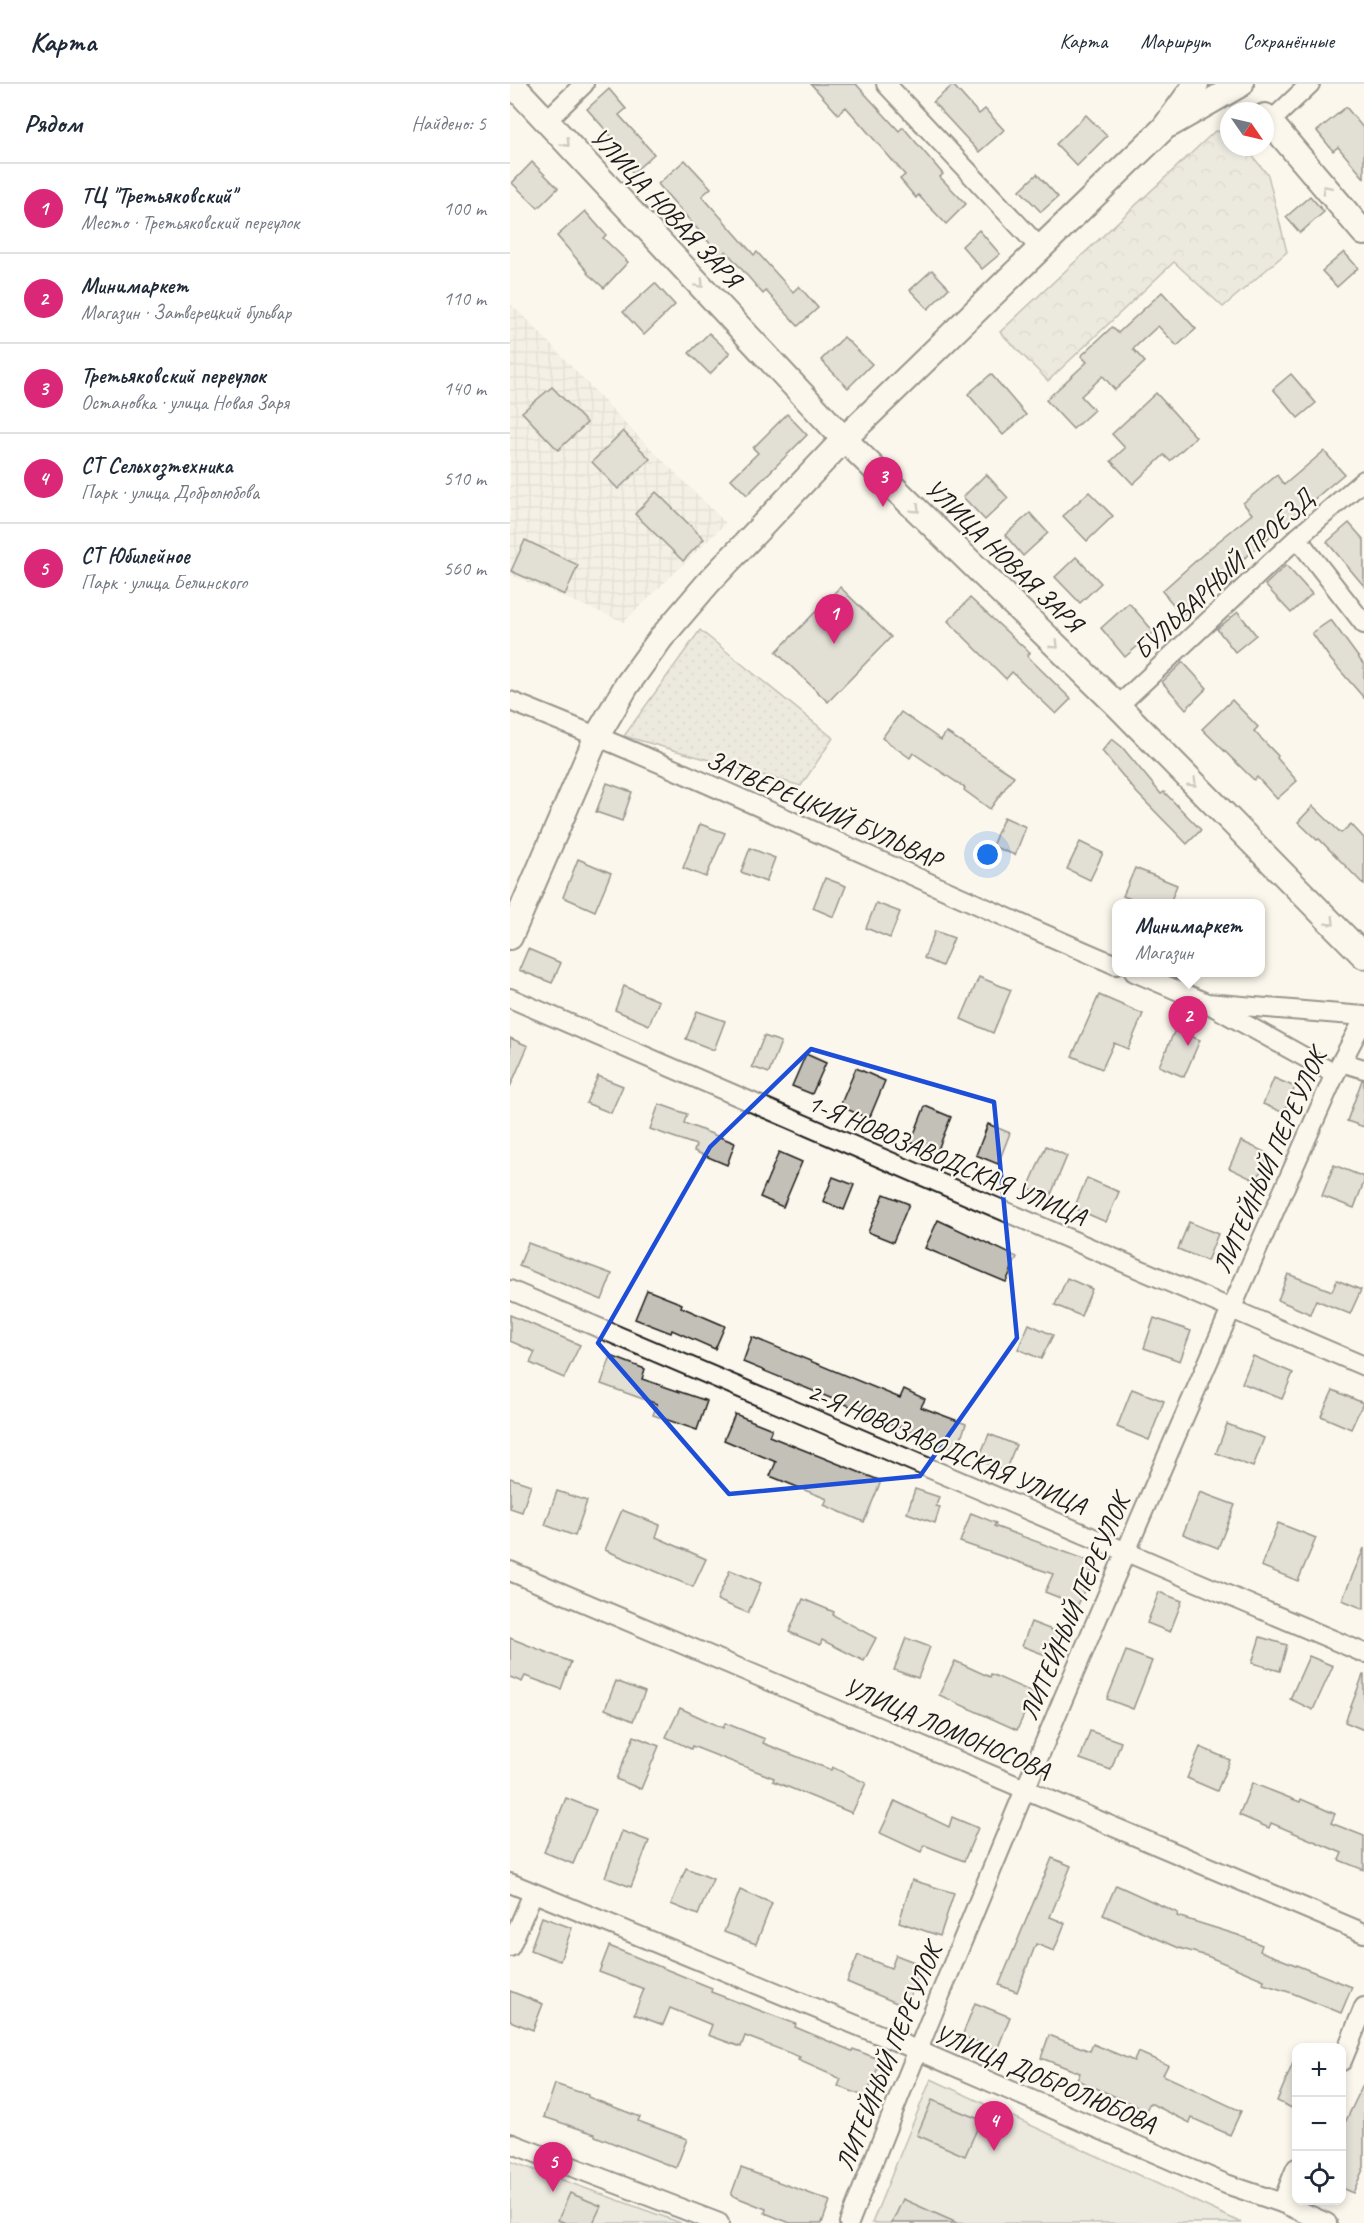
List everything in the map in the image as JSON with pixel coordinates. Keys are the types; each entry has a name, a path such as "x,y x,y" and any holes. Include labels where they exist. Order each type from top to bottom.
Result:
{"main road":[{"name":"УЛИЦА НОВАЯ ЗАРЯ","path":"512,84 844,439 1118,706 1364,956"},
{"path":"510,936 597,736 638,669 679,615 844,439 1164,128 1196,84"},
{"path":"1164,128 1239,85 1253,102"},
{"path":"1274,127 1364,233"}],"street":[{"path":"546,121 584,84"},
{"path":"886,84 1040,248"},
{"path":"1274,110 1310,84"},
{"name":"БУЛЬВАРНЫЙ ПРОЕЗД","path":"1118,706 1297,538 1364,480"},
{"path":"1297,538 1364,624"},
{"name":"ЗАТВЕРЕЦКИЙ БУЛЬВАР","path":"510,701 597,736 1112,963"},
{"path":"1146,977 1207,1003 1338,1068 1364,1069"},
{"name":"1-Я НОВОЗАВОДСКАЯ УЛИЦА","path":"510,998 1364,1366"},
{"path":"1207,1003 1364,1017"},
{"name":"ЛИТЕЙНЫЙ ПЕРЕУЛОК","path":"849,2223 917,2050 1125,1552 1230,1309 1338,1068 1364,1017"},
{"name":"2-Я НОВОЗАВОДСКАЯ УЛИЦА","path":"510,1290 1364,1653"},
{"name":"УЛИЦА ЛОМОНОСОВА","path":"510,1571 1364,1933"},
{"name":"УЛИЦА ДОБРОЛЮБОВА","path":"510,1883 917,2050 1226,2184 1282,2203 1327,2223"},
{"path":"510,1947 533,1893"},
{"path":"1346,2049 1364,2007"},
{"path":"510,2143 719,2223"},
{"path":"1282,2203 1292,2178"}],"highlighted area":[{"path":"811,1049 994,1102 1017,1338 920,1476 729,1494 598,1343 710,1147"}],"shaded area":[{"path":"510,304 726,523 624,622 510,575"}],"green space":[{"path":"1215,131 1220,131 1220,156 1252,156 1268,175 1287,252 1223,307 1174,262 1048,381 1000,332"},
{"path":"700,630 833,738 801,786 624,736"},
{"path":"931,2079 1242,2223 872,2223"},
{"path":"510,2161 681,2223 510,2223"}],"building":[{"path":"811,84 856,84 899,131 903,127 943,174 940,177 966,204 946,224 918,195 916,198 900,179 905,175 846,107 838,114"},
{"path":"953,85 979,114 985,109 1004,130 979,152 933,102"},
{"path":"609,89 626,109 619,115 654,154 633,173 612,150 618,144 587,109"},
{"path":"1346,107 1364,129 1364,178 1338,147 1333,151 1317,131"},
{"path":"1086,115 1107,136 1077,166 1056,144"},
{"path":"685,160 711,188 702,196 754,255 757,252 793,292 799,286 818,308 798,326 766,291 763,294 726,251 721,256 658,184"},
{"path":"532,162 558,188 538,208 512,183"},
{"path":"1037,174 1058,197 1041,212 1020,190"},
{"path":"1310,196 1324,212 1300,233 1286,217"},
{"path":"585,211 606,235 603,238 628,262 604,288 587,273 557,236"},
{"path":"979,230 1000,254 982,269 962,246"},
{"path":"1344,252 1358,268 1337,287 1322,271"},
{"path":"932,270 949,288 928,309 910,290"},
{"path":"655,283 675,305 644,335 623,312"},
{"path":"1162,292 1196,329 1177,346 1158,326 1133,349 1145,362 1115,390 1103,376 1081,396 1094,410 1073,429 1046,400 1087,362 1081,356 1112,327 1118,333"},
{"path":"709,333 730,353 710,374 689,353"},
{"path":"844,337 872,364 848,388 821,360"},
{"path":"991,374 1026,415 1003,435 968,394"},
{"path":"1291,374 1316,403 1298,418 1273,389"},
{"path":"552,387 587,423 558,450 522,412"},
{"path":"1156,393 1196,437 1170,461 1164,455 1133,484 1111,461 1125,448 1112,434"},
{"path":"787,414 807,435 747,495 731,479 758,453 753,448"},
{"path":"623,431 650,459 618,489 592,462"},
{"path":"1324,451 1344,474 1221,578 1222,580 1182,615 1162,591 1252,514 1243,503 1277,475 1284,485"},
{"path":"986,474 1008,498 985,520 963,497"},
{"path":"656,492 704,539 683,561 635,514"},
{"path":"1089,492 1113,516 1087,541 1063,516"},
{"path":"1030,513 1048,533 1023,556 1005,535"},
{"path":"1349,523 1364,540 1364,586 1327,542"},
{"path":"525,540 578,565 565,595 511,571"},
{"path":"1076,557 1101,583 1080,603 1055,577"},
{"path":"1286,565 1312,594 1291,613 1265,585"},
{"path":"840,587 891,637 828,702 776,652"},
{"path":"970,598 1030,653 1027,656 1071,699 1056,714 1012,672 1006,679 948,621"},
{"path":"1129,603 1154,632 1125,657 1101,628"},
{"path":"1238,612 1256,635 1235,652 1217,629"},
{"path":"1331,620 1364,665 1364,698 1331,660 1312,633"},
{"path":"1183,662 1207,688 1186,709 1162,682"},
{"path":"1232,700 1258,727 1254,731 1278,756 1277,758 1297,781 1277,799 1257,777 1254,780 1202,729"},
{"path":"901,712 941,740 946,732 1014,776 990,809 964,790 965,788 913,753 910,758 882,738"},
{"path":"1112,739 1122,747 1161,794 1164,792 1201,830 1187,844 1137,793 1102,751"},
{"path":"607,783 632,792 622,821 596,812"},
{"path":"1313,806 1341,833 1351,824 1364,838 1364,885 1319,839 1317,840 1298,822"},
{"path":"1004,817 1026,827 1015,855 992,846"},
{"path":"700,824 725,833 706,877 683,868"},
{"path":"1080,842 1103,853 1090,880 1067,869"},
{"path":"750,848 775,858 766,882 741,872"},
{"path":"578,859 611,873 595,911 563,897"},
{"path":"1135,868 1177,885 1172,899 1131,899 1123,896"},
{"path":"825,878 846,886 834,917 813,908"},
{"path":"876,903 900,912 890,938 866,928"},
{"path":"935,931 954,938 942,966 924,958"},
{"path":"528,949 561,963 552,983 519,970"},
{"path":"979,977 1011,990 993,1033 961,1019"},
{"path":"624,986 659,1001 649,1025 615,1010"},
{"path":"1099,995 1143,1014 1128,1049 1114,1043 1102,1069 1072,1056"},
{"path":"697,1011 725,1021 714,1050 686,1039"},
{"path":"1175,1030 1200,1040 1184,1077 1159,1066"},
{"path":"764,1036 781,1042 769,1073 752,1067"},
{"path":"510,1038 528,1046 510,1087"},
{"path":"806,1054 826,1063 812,1094 792,1086"},
{"path":"856,1068 885,1081 869,1119 840,1106"},
{"path":"598,1076 623,1086 611,1113 586,1103"},
{"path":"1274,1078 1295,1087 1284,1113 1263,1104"},
{"path":"1362,1080 1364,1080 1364,1127 1347,1121"},
{"path":"659,1104 687,1114 684,1123 735,1143 727,1165 694,1151 696,1145 650,1129"},
{"path":"925,1106 951,1117 937,1152 911,1142"},
{"path":"988,1124 1010,1133 998,1164 976,1155"},
{"path":"1241,1141 1269,1154 1256,1181 1229,1168"},
{"path":"1046,1146 1067,1156 1050,1197 1028,1188"},
{"path":"779,1152 802,1162 783,1207 760,1197"},
{"path":"1334,1165 1364,1177 1354,1208 1322,1196"},
{"path":"833,1177 854,1185 844,1210 823,1201"},
{"path":"1087,1178 1119,1192 1106,1222 1074,1208"},
{"path":"884,1194 909,1204 893,1242 868,1232"},
{"path":"938,1220 1017,1257 1006,1282 925,1248"},
{"path":"1189,1222 1218,1234 1207,1261 1178,1249"},
{"path":"528,1243 612,1274 602,1300 519,1266"},
{"path":"1288,1274 1332,1291 1337,1280 1361,1290 1350,1314 1316,1300 1310,1314 1278,1300"},
{"path":"1067,1278 1092,1289 1081,1316 1055,1305"},
{"path":"647,1290 682,1304 681,1307 725,1326 715,1349 672,1330 671,1333 635,1319"},
{"path":"510,1315 580,1345 564,1378 530,1363 535,1352 510,1341"},
{"path":"1154,1318 1191,1331 1180,1361 1144,1348"},
{"path":"1029,1324 1053,1335 1041,1359 1018,1349"},
{"path":"752,1337 900,1398 904,1389 925,1399 921,1407 966,1424 957,1450 861,1414 862,1411 743,1362"},
{"path":"611,1356 645,1369 642,1379 707,1401 697,1430 653,1415 657,1404 601,1384"},
{"path":"1253,1356 1293,1373 1282,1399 1242,1383"},
{"path":"1132,1389 1164,1401 1149,1440 1117,1427"},
{"path":"1333,1390 1363,1403 1351,1429 1321,1416"},
{"path":"735,1414 772,1429 769,1436 881,1481 864,1522 824,1505 827,1499 770,1476 776,1462 724,1440"},
{"path":"1227,1424 1264,1438 1253,1467 1216,1453"},
{"path":"989,1434 1016,1445 1005,1471 978,1460"},
{"path":"510,1478 531,1485 522,1512 510,1508"},
{"path":"915,1489 939,1497 936,1506 940,1507 935,1523 907,1513"},
{"path":"557,1491 587,1501 575,1536 545,1525"},
{"path":"1200,1492 1235,1505 1218,1548 1183,1534"},
{"path":"622,1510 660,1525 656,1537 706,1559 693,1587 605,1550"},
{"path":"971,1513 996,1523 994,1526 1095,1563 1078,1605 1045,1592 1053,1574 960,1542"},
{"path":"1278,1523 1316,1538 1298,1581 1261,1566"},
{"path":"1364,1548 1364,1609 1342,1600"},
{"path":"730,1570 761,1583 748,1613 717,1600"},
{"path":"1159,1592 1182,1601 1170,1632 1147,1623"},
{"path":"803,1599 834,1612 833,1615 876,1638 864,1661 822,1640 820,1645 789,1632"},
{"path":"1031,1622 1065,1635 1056,1659 1022,1646"},
{"path":"1260,1637 1287,1645 1280,1671 1252,1663"},
{"path":"510,1638 571,1662 561,1689 525,1676 522,1682 510,1677"},
{"path":"906,1638 930,1647 918,1678 894,1670"},
{"path":"1126,1651 1152,1661 1133,1709 1107,1699"},
{"path":"1309,1656 1333,1666 1313,1710 1290,1699"},
{"path":"955,1661 1034,1693 1017,1730 939,1695"},
{"path":"1364,1675 1364,1730 1345,1722"},
{"path":"616,1681 645,1692 633,1721 605,1709"},
{"path":"680,1708 723,1728 725,1723 765,1739 763,1743 831,1770 832,1767 866,1783 852,1813 773,1781 774,1778 692,1746 691,1749 666,1737"},
{"path":"1090,1731 1121,1742 1111,1770 1080,1759"},
{"path":"634,1736 659,1746 641,1789 616,1779"},
{"path":"1200,1747 1230,1760 1217,1791 1187,1778"},
{"path":"1252,1783 1300,1802 1301,1799 1335,1814 1331,1823 1364,1836 1364,1870 1339,1860 1342,1853 1271,1823 1269,1828 1239,1815"},
{"path":"566,1798 596,1810 573,1864 544,1852"},
{"path":"895,1801 949,1827 952,1817 978,1828 964,1861 924,1845 921,1852 880,1833"},
{"path":"622,1831 649,1841 631,1887 605,1877"},
{"path":"1052,1858 1071,1866 1050,1917 1065,1923 1054,1951 1036,1944 1017,1992 999,1985"},
{"path":"686,1868 713,1879 698,1915 671,1904"},
{"path":"912,1880 954,1893 940,1936 899,1922"},
{"path":"1116,1885 1178,1913 1177,1916 1238,1935 1262,1945 1260,1951 1352,1987 1341,2013 1263,1984 1264,1980 1207,1956 1179,1948 1103,1915"},
{"path":"740,1890 772,1903 756,1944 724,1932"},
{"path":"542,1917 572,1928 560,1961 530,1950"},
{"path":"609,1946 712,1988 711,1992 796,2024 795,2027 852,2051 853,2049 881,2060 866,2097 838,2086 841,2079 798,2060 800,2057 745,2036 741,2047 708,2035 712,2025 670,2008 663,2025 634,2014 644,1989 599,1972"},
{"path":"858,1955 891,1968 896,1955 922,1965 906,2007 847,1982"},
{"path":"510,1991 543,2004 533,2030 510,2021"},
{"path":"975,2003 1010,2017 997,2050 962,2036"},
{"path":"1049,2035 1090,2051 1093,2044 1134,2061 1138,2052 1168,2065 1163,2075 1241,2111 1230,2135 1192,2118 1190,2123 1150,2103 1146,2110 1077,2080 1080,2073 1041,2058"},
{"path":"1292,2065 1292,2108 1277,2101"},
{"path":"1364,2083 1364,2167 1353,2193 1346,2190 1346,2121"},
{"path":"555,2084 588,2095 588,2097 640,2117 638,2121 687,2139 676,2168 595,2136 595,2134 544,2117"},
{"path":"932,2100 981,2120 965,2156 917,2135"},
{"path":"741,2168 830,2201 822,2223 790,2223 765,2213 766,2209 731,2195"},
{"path":"570,2193 601,2206 593,2223 566,2223 558,2220"},
{"path":"903,2199 957,2223 892,2223"}],"place":[{"name":"Третьяковский переулок","path":"883,507"},
{"name":"ТЦ \"Третьяковский\"","path":"834,644"},
{"name":"Минимаркет","path":"1188,1046"},
{"name":"СТ Сельхозтехника","path":"994,2151"},
{"name":"СТ Юбилейное","path":"553,2192"}]}
